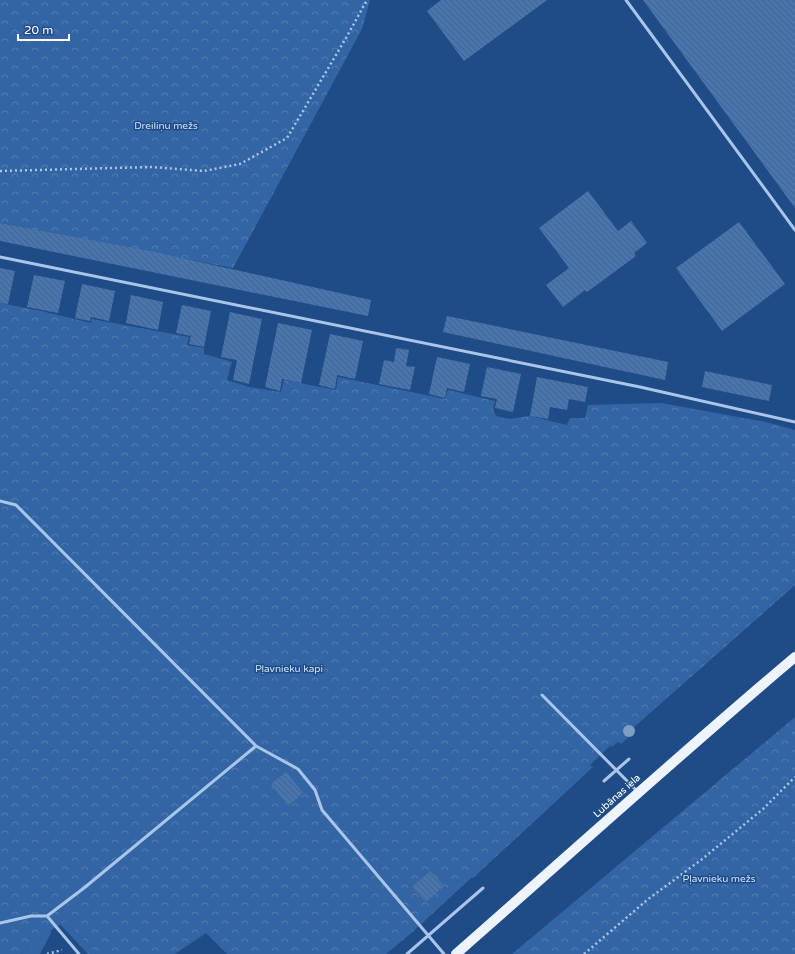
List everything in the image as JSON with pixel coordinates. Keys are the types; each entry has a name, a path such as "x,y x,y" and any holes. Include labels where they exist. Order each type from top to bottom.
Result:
{"main road":[{"name":"Lubānas iela","path":"456,954 737,706 795,657"}],"lane":[{"path":"626,0 795,230"},
{"path":"0,257 640,387 795,422"},
{"path":"0,501 16,505 256,746 298,769 315,790 322,810 444,954"},
{"path":"542,695 639,793"},
{"path":"0,923 31,916 47,916 84,888 256,746"},
{"path":"604,780 629,759"},
{"path":"407,954 483,888"},
{"path":"47,916 79,954"}],"path":[{"path":"0,171 152,167 204,171 240,164 287,138 367,0"},
{"path":"584,954 647,900 701,860 758,814 795,778"},
{"path":"47,954 73,947"}],"green space":[{"name":"Dreiliņu mežs","path":"0,0 370,0 362,29 233,268 0,223"},
{"name":"Pļavnieku kapi","path":"0,303 91,323 92,319 189,337 187,345 204,348 204,354 232,362 227,380 249,387 281,392 284,380 336,390 338,377 445,399 448,390 495,401 493,409 496,416 509,419 529,416 567,425 570,418 585,418 588,405 661,403 766,422 795,430 795,581 611,745 469,880 386,954 227,954 206,933 175,954 96,954 66,921 51,930 21,954 0,954"},
{"path":"795,581 795,585 632,729 634,732 621,744 618,742 612,747 611,745"},
{"name":"Pļavnieku mežs","path":"795,717 795,954 512,954"},
{"path":"590,765 593,767 473,878 472,877"},
{"path":"66,921 96,954 88,954 60,924"},
{"path":"51,930 51,933 40,954 21,954"}],"building":[{"path":"441,0 547,0 464,61 427,11"},
{"path":"643,0 795,0 795,208"},
{"path":"588,191 618,231 631,221 647,243 634,253 636,256 587,292 585,290 563,307 546,285 569,268 539,228"},
{"path":"739,222 785,284 722,331 676,268"},
{"path":"0,223 155,252 371,300 368,316 0,241"},
{"path":"0,268 15,271 8,304 0,303"},
{"path":"34,275 65,281 58,313 27,307"},
{"path":"82,284 115,291 109,321 91,317 90,321 75,318"},
{"path":"131,295 163,302 158,330 126,323"},
{"path":"182,305 211,311 204,347 189,344 191,336 176,333"},
{"path":"230,312 262,319 249,384 233,380 237,360 221,357"},
{"path":"447,316 668,362 665,380 443,332"},
{"path":"278,323 312,330 301,383 282,379 280,391 265,387"},
{"path":"330,334 363,341 355,379 337,375 335,389 319,385"},
{"path":"396,348 409,350 406,366 415,367 410,390 379,384 384,360 394,362"},
{"path":"437,357 470,364 464,392 447,388 445,398 429,394"},
{"path":"487,367 521,374 513,412 495,408 497,399 481,396"},
{"path":"705,371 772,385 769,401 702,387"},
{"path":"537,377 588,387 585,402 569,399 567,410 550,407 548,419 530,416"},
{"path":"286,772 303,793 288,806 271,784"},
{"path":"430,871 444,886 426,902 412,887"}]}
